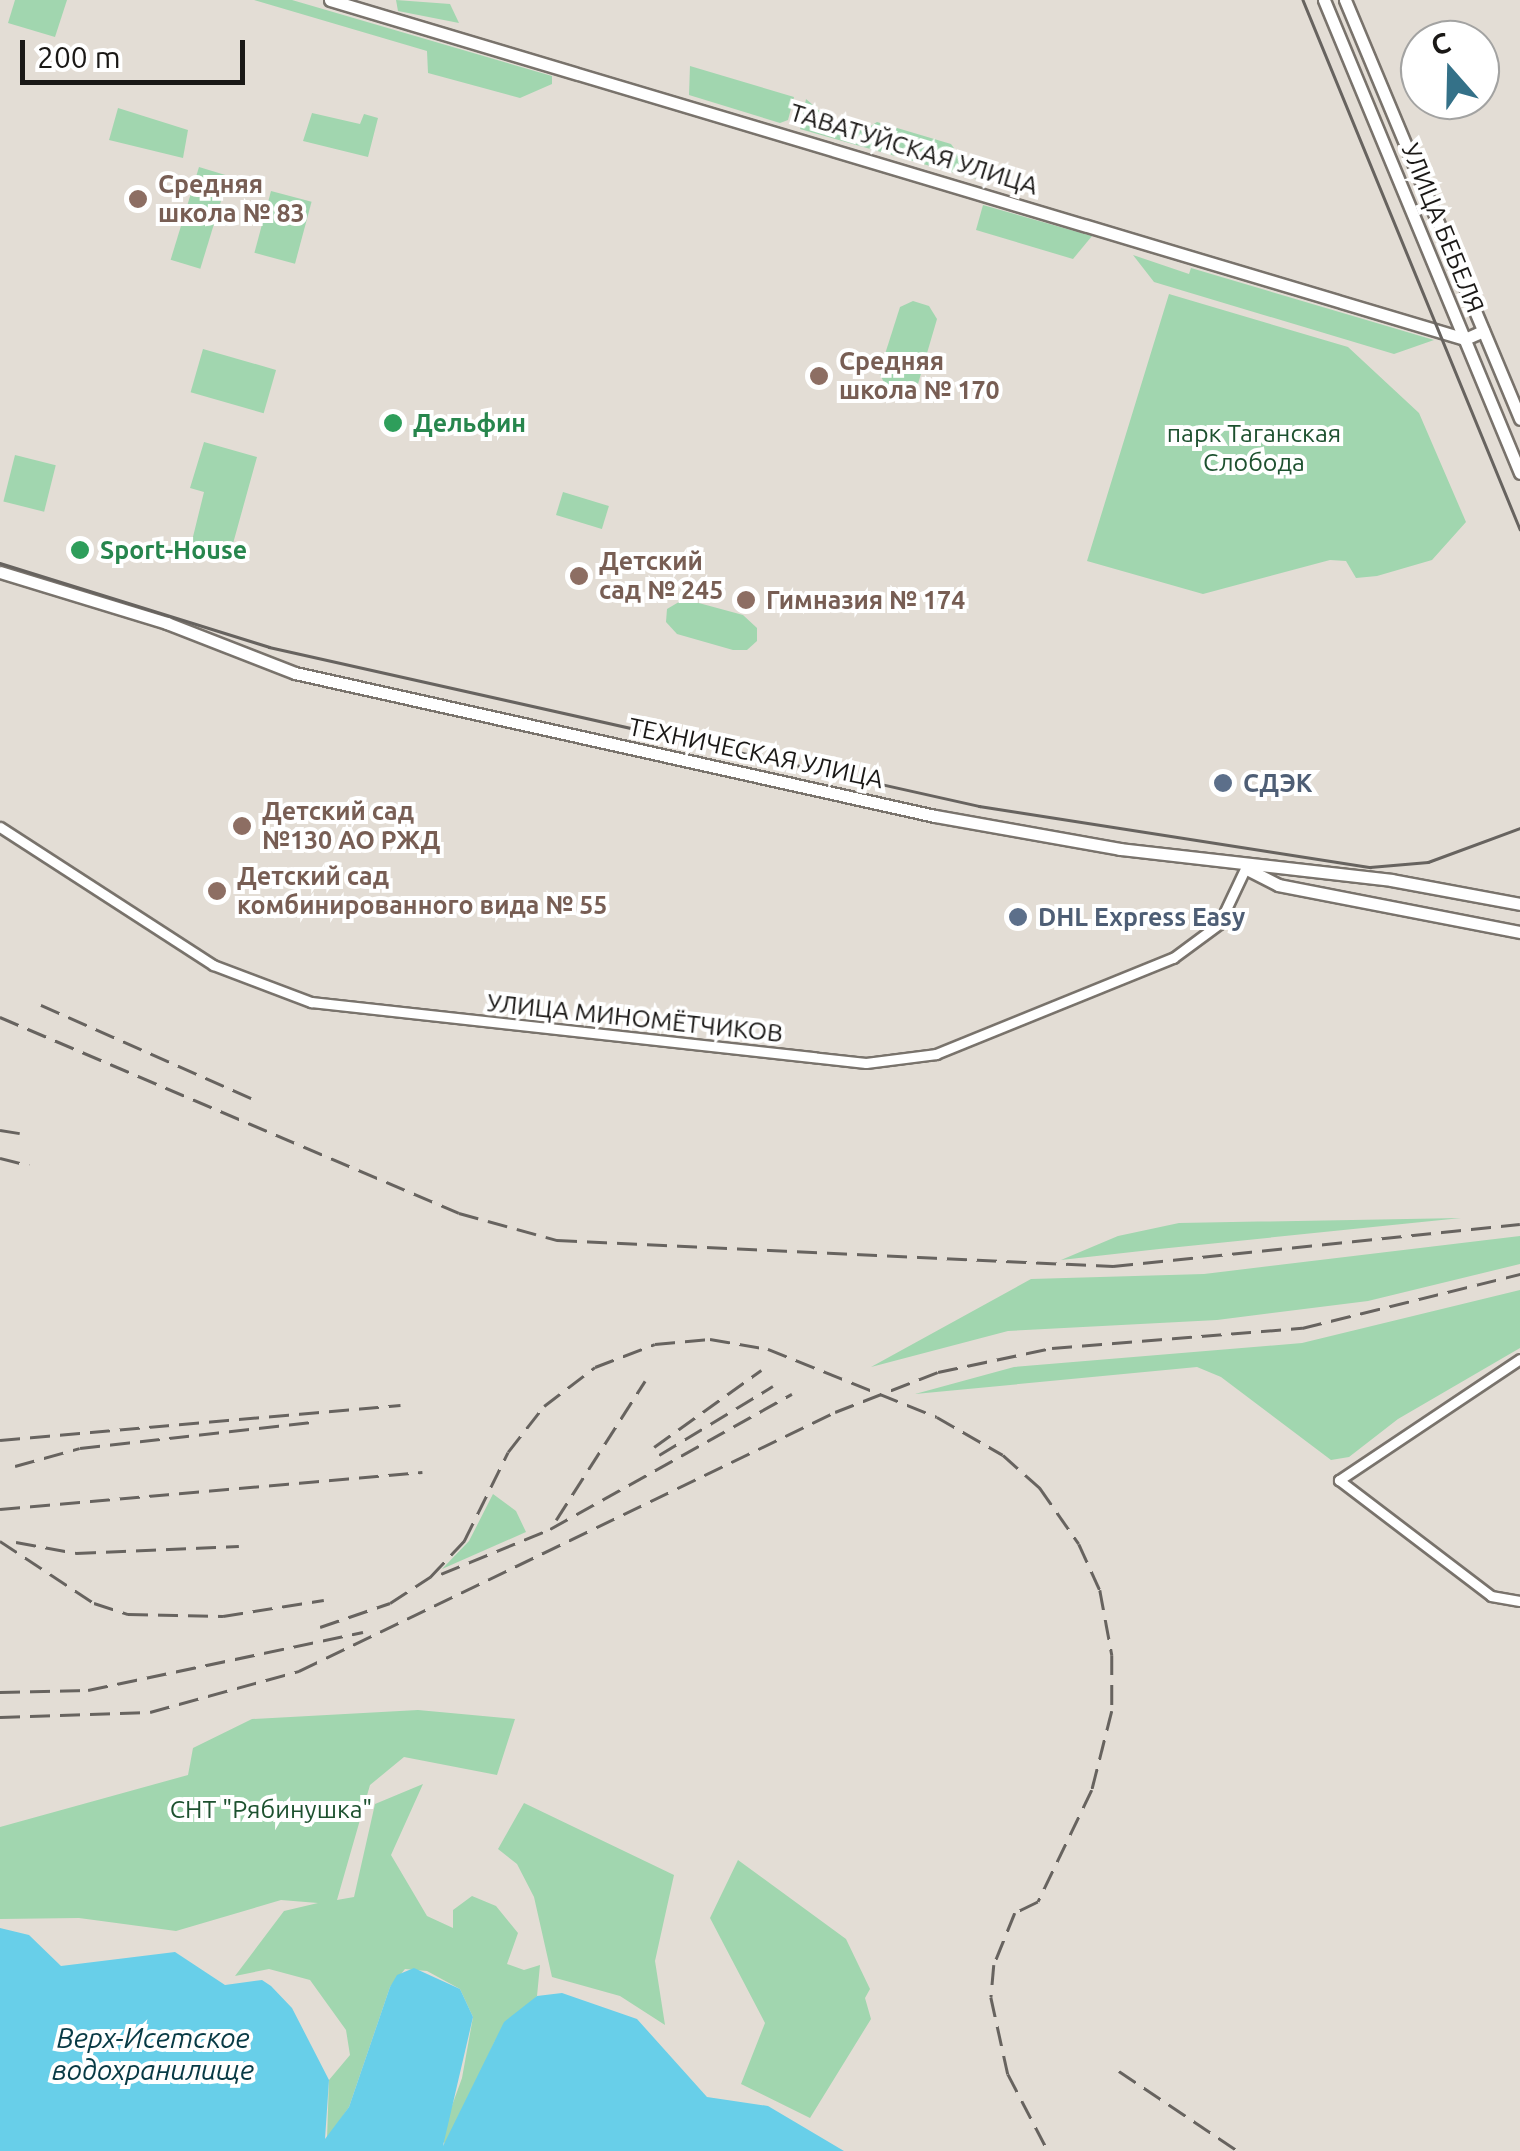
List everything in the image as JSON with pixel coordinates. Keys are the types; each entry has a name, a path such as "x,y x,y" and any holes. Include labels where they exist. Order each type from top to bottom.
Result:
{"main road":[{"name":"ТАВАТУЙСКАЯ УЛИЦА","path":"330,0 1464,339"},
{"name":"УЛИЦА БЕБЕЛЯ","path":"1324,0 1520,472"},
{"name":"УЛИЦА БЕБЕЛЯ","path":"1345,0 1520,419"},
{"path":"1464,339 1484,331"},
{"name":"ТЕХНИЧЕСКАЯ УЛИЦА","path":"0,572 167,623 274,666 406,700 935,816 1246,867 1392,880 1520,904"},
{"path":"1246,867 1278,886 1520,932"}],"street":[{"name":"УЛИЦА МИНОМЁТЧИКОВ","path":"0,827 214,965 311,1002 866,1064 936,1054 1173,958 1218,924 1246,867"},
{"path":"1520,1360 1339,1480 1490,1596 1520,1602"}],"green space":[{"path":"15,0 67,0 55,37 8,23"},
{"path":"254,0 292,0 552,76 552,84 520,98 428,73 427,51"},
{"path":"396,0 450,4 459,23 398,11"},
{"path":"690,66 794,97 788,120 780,123 689,95"},
{"path":"806,99 828,118 864,130 877,122 951,144 976,179 800,129"},
{"path":"118,108 188,130 183,158 109,140"},
{"path":"312,113 360,124 364,114 378,118 368,157 303,141"},
{"path":"199,167 229,176 200,269 171,260"},
{"path":"271,191 312,202 295,264 254,253"},
{"path":"983,205 1092,236 1073,259 976,230"},
{"path":"1133,255 1189,274 1191,268 1434,340 1394,354 1154,282"},
{"name":"парк Таганская Слобода","path":"1169,294 1348,347 1419,413 1466,522 1432,560 1377,576 1356,578 1346,561 1330,560 1203,594 1087,561"},
{"path":"913,301 929,306 937,319 918,384 902,391 886,386 879,373 900,307"},
{"path":"203,349 276,370 264,413 191,392"},
{"path":"204,442 257,457 229,558 190,549 204,492 190,488"},
{"path":"15,455 56,465 44,512 3,502"},
{"path":"563,492 609,506 602,529 556,515"},
{"path":"684,599 743,615 757,628 757,641 747,650 733,650 677,634 666,622 667,609"},
{"path":"1461,1218 1061,1260 1118,1236 1179,1223"},
{"path":"1520,1236 1520,1264 1368,1301 1217,1320 1008,1331 871,1367 1031,1279 1204,1274"},
{"path":"1520,1290 1520,1348 1398,1419 1349,1457 1331,1460 1221,1377 1197,1367 915,1394 1014,1367 1302,1343"},
{"path":"493,1494 516,1511 526,1532 442,1569 469,1541"},
{"name":"СНТ \"Рябинушка\"","path":"418,1710 515,1719 497,1775 404,1757 370,1785 337,1900 354,1897 375,1804 423,1784 391,1855 427,1916 453,1928 453,1910 472,1896 496,1906 518,1933 507,1964 524,1970 540,1965 537,1996 495,2041 446,2146 441,2136 462,2078 473,2017 460,1989 427,1971 405,1969 390,1987 349,2107 327,2139 329,2080 350,2055 346,2030 310,1980 269,1969 235,1976 284,1911 318,1903 281,1900 176,1931 79,1918 0,1919 0,1827 188,1775 193,1748 252,1719"},
{"path":"524,1803 674,1875 655,1961 665,2025 620,1996 552,1977 534,1897 517,1864 498,1849"},
{"path":"738,1860 846,1939 870,1989 865,1998 871,2019 810,2118 741,2084 765,2023 710,1918"}],"water":[{"name":"Верх-Исетское водохранилище","path":"0,1928 29,1935 61,1966 175,1952 225,1985 262,1980 292,2008 329,2080 325,2139 349,2107 390,1987 397,1975 414,1968 460,1989 473,2017 443,2146 504,2022 537,1996 562,1993 637,2019 707,2097 768,2106 844,2151 0,2151"}],"tram line":[{"path":"1303,0 1520,529"},
{"path":"0,563 269,647 979,806 1370,867 1428,862 1520,828"}],"railway":[{"path":"41,1005 251,1098"},
{"path":"0,1017 459,1213 557,1240 1113,1266 1520,1224"},
{"path":"0,1130 20,1133"},
{"path":"0,1158 29,1165"},
{"path":"0,1717 150,1712 299,1671 835,1412 938,1372 1052,1348 1302,1328 1520,1274"},
{"path":"320,1627 390,1603 430,1577 464,1541 508,1452 544,1406 595,1367 655,1344 710,1339 768,1349 937,1417 1003,1455 1040,1488 1079,1544 1100,1590 1112,1655 1112,1711 1092,1790 1038,1902 1015,1913 994,1965 991,1997 1008,2074 1048,2151"},
{"path":"654,1447 761,1370"},
{"path":"556,1520 645,1381"},
{"path":"659,1455 773,1386"},
{"path":"441,1574 550,1529 792,1394"},
{"path":"0,1440 400,1405"},
{"path":"15,1466 80,1448 312,1422"},
{"path":"0,1509 422,1472"},
{"path":"0,1541 94,1603 128,1614 223,1616 324,1600"},
{"path":"16,1542 76,1553 239,1546"},
{"path":"0,1692 88,1690 363,1632"},
{"path":"1119,2071 1238,2151"}],"place":[{"name":"Средняя школа № 83","path":"138,199"},
{"name":"Средняя школа № 170","path":"819,376"},
{"name":"Дельфин","path":"393,423"},
{"name":"Sport-House","path":"80,550"},
{"name":"Детский сад № 245","path":"579,576"},
{"name":"Гимназия № 174","path":"746,600"},
{"name":"СДЭК","path":"1223,783"},
{"name":"Детский сад №130 АО РЖД","path":"242,826"},
{"name":"Детский сад комбинированного вида № 55","path":"217,891"},
{"name":"DHL Express Easy","path":"1018,917"}]}
